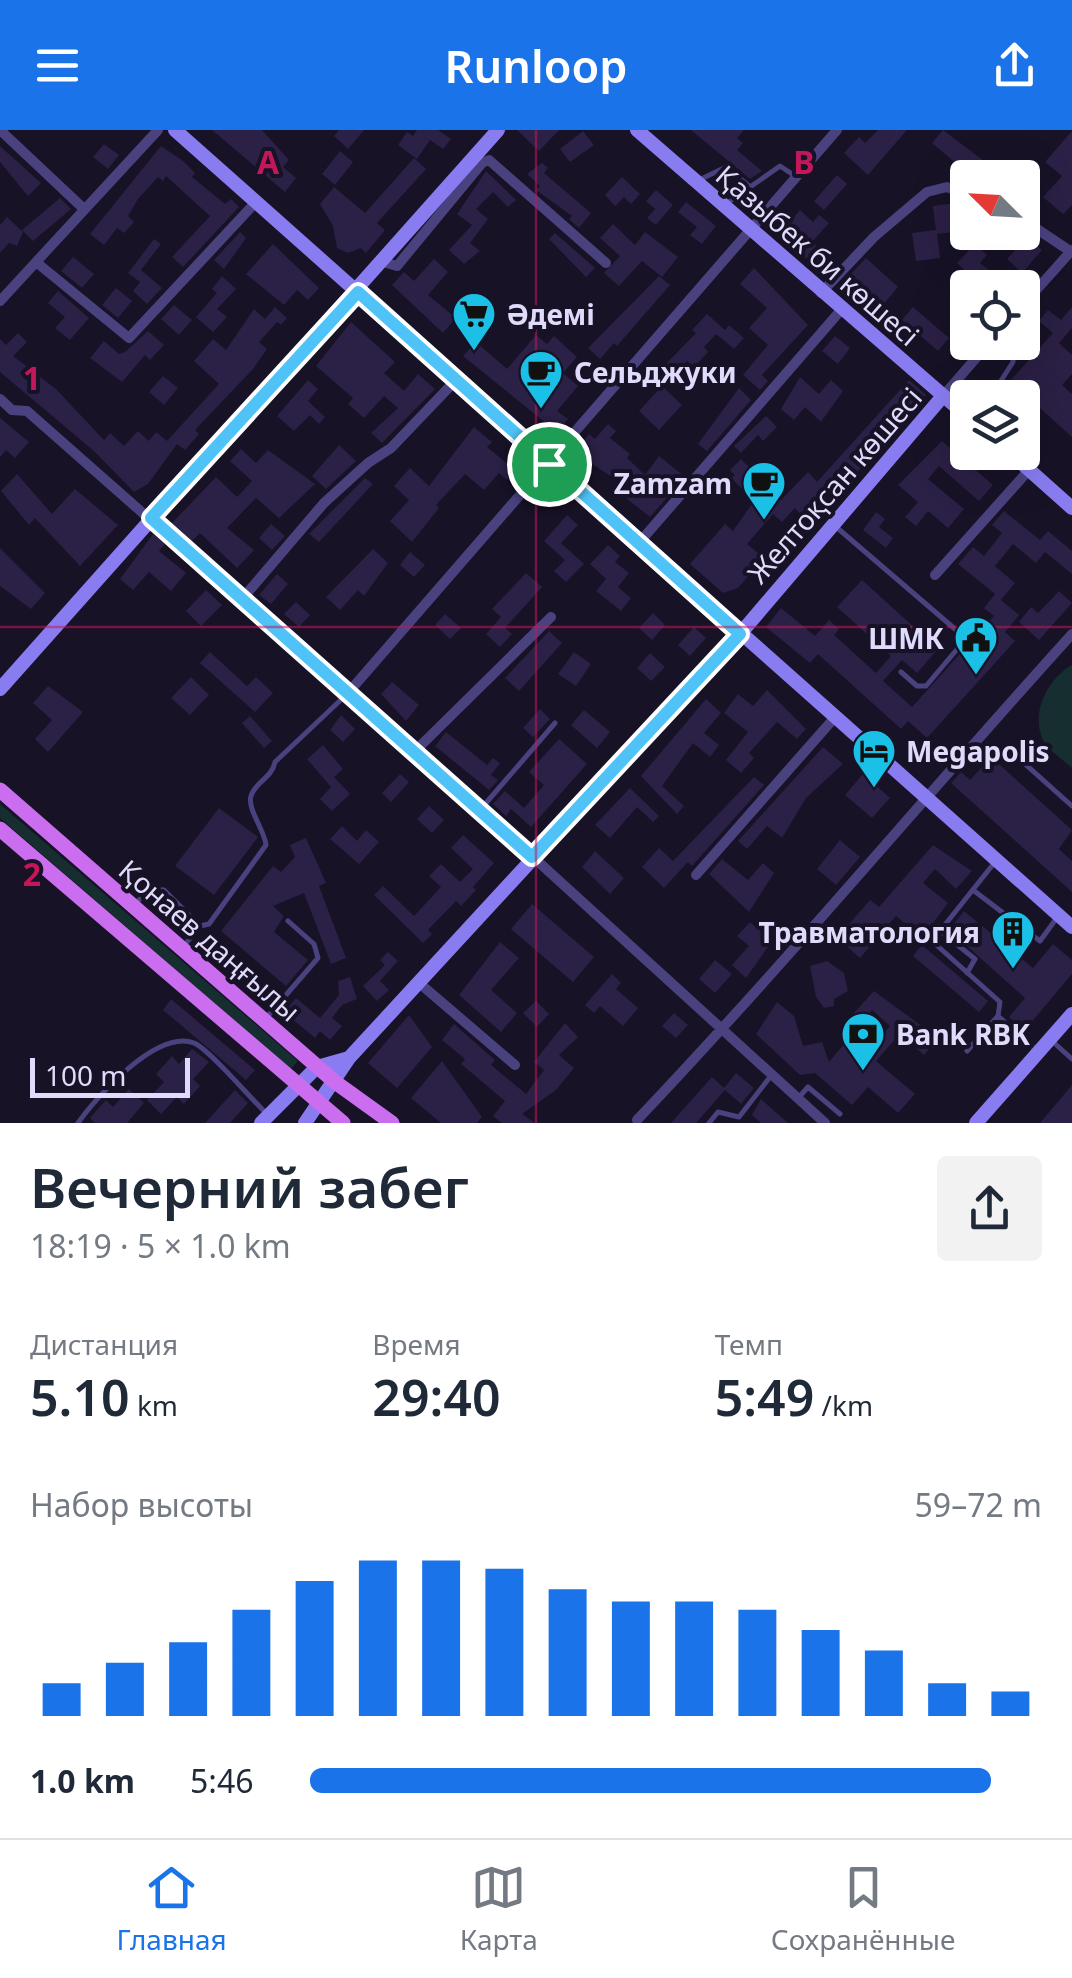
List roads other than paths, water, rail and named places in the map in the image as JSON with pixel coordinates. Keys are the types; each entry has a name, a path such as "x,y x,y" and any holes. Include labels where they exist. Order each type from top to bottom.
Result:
{"main road":[{"path":"175,130 1072,926"},
{"path":"0,689 358,292 498,130"},
{"name":"Қазыбек би көшесі","path":"636,130 751,234 950,402"},
{"name":"Желтоқсан көшесі","path":"336,1082 349,1058 740,634 943,396"},
{"path":"1028,470 1072,508"},
{"name":"Қонаев даңғылы","path":"0,790 318,1067 392,1123"},
{"name":"Қонаев даңғылы","path":"0,829 295,1086 343,1123"},
{"path":"976,1123 1050,1039 1068,1025"},
{"path":"264,1119 318,1067 349,1058"},
{"path":"304,1123 336,1082"}],"street":[{"path":"0,130 84,209"},
{"path":"0,301 158,130"},
{"path":"348,693 751,234 837,130"},
{"path":"382,262 397,266 482,163 489,160 606,264"},
{"path":"821,293 874,237 927,192 950,188"},
{"path":"36,262 129,338 256,202"},
{"path":"1040,230 1071,250 1040,285"},
{"path":"638,544 841,310"},
{"name":"Желтоқсан көшесі","path":"943,396 977,360"},
{"path":"242,599 324,504 368,463 391,448 456,380"},
{"path":"0,399 12,410 27,411 151,518 825,1123"},
{"path":"936,575 1028,470"},
{"path":"414,752 551,618"},
{"path":"637,1120 723,1030 926,794 1072,634"},
{"path":"696,875 836,716"},
{"path":"418,982 515,1066"}],"lane":[{"path":"722,207 780,166 798,177"},
{"path":"694,182 726,167 748,186"},
{"path":"833,524 962,635 964,642 926,686 917,686 901,672"},
{"path":"182,948 200,926 209,924 264,852 266,838 250,800 274,771 276,762 348,693"},
{"path":"480,810 555,724"},
{"path":"1015,755 1072,806"},
{"path":"966,1051 998,1016 1000,1002 932,941 997,859"},
{"path":"134,906 148,889 164,890 200,926"},
{"path":"973,890 1040,941 1059,915"},
{"path":"264,1020 318,958 314,944 288,921"},
{"path":"940,931 975,960 967,972"},
{"path":"998,1016 1038,1052"},
{"path":"1050,1039 1072,1060"},
{"path":"78,1123 97,1096 148,1055 170,1044 192,1042 211,1054 264,1119"},
{"path":"710,1123 718,1112 739,1117 772,1075"},
{"path":"798,1098 808,1088 840,1114"}],"place":[{"name":"Әдемі","path":"474,352"},
{"name":"Сельджуки","path":"541,410"},
{"name":"Zamzam","path":"764,521"},
{"name":"ШМК","path":"976,676"},
{"name":"Megapolis","path":"874,789"},
{"name":"Травматология","path":"1013,970"},
{"name":"Bank RBK","path":"863,1072"}]}
